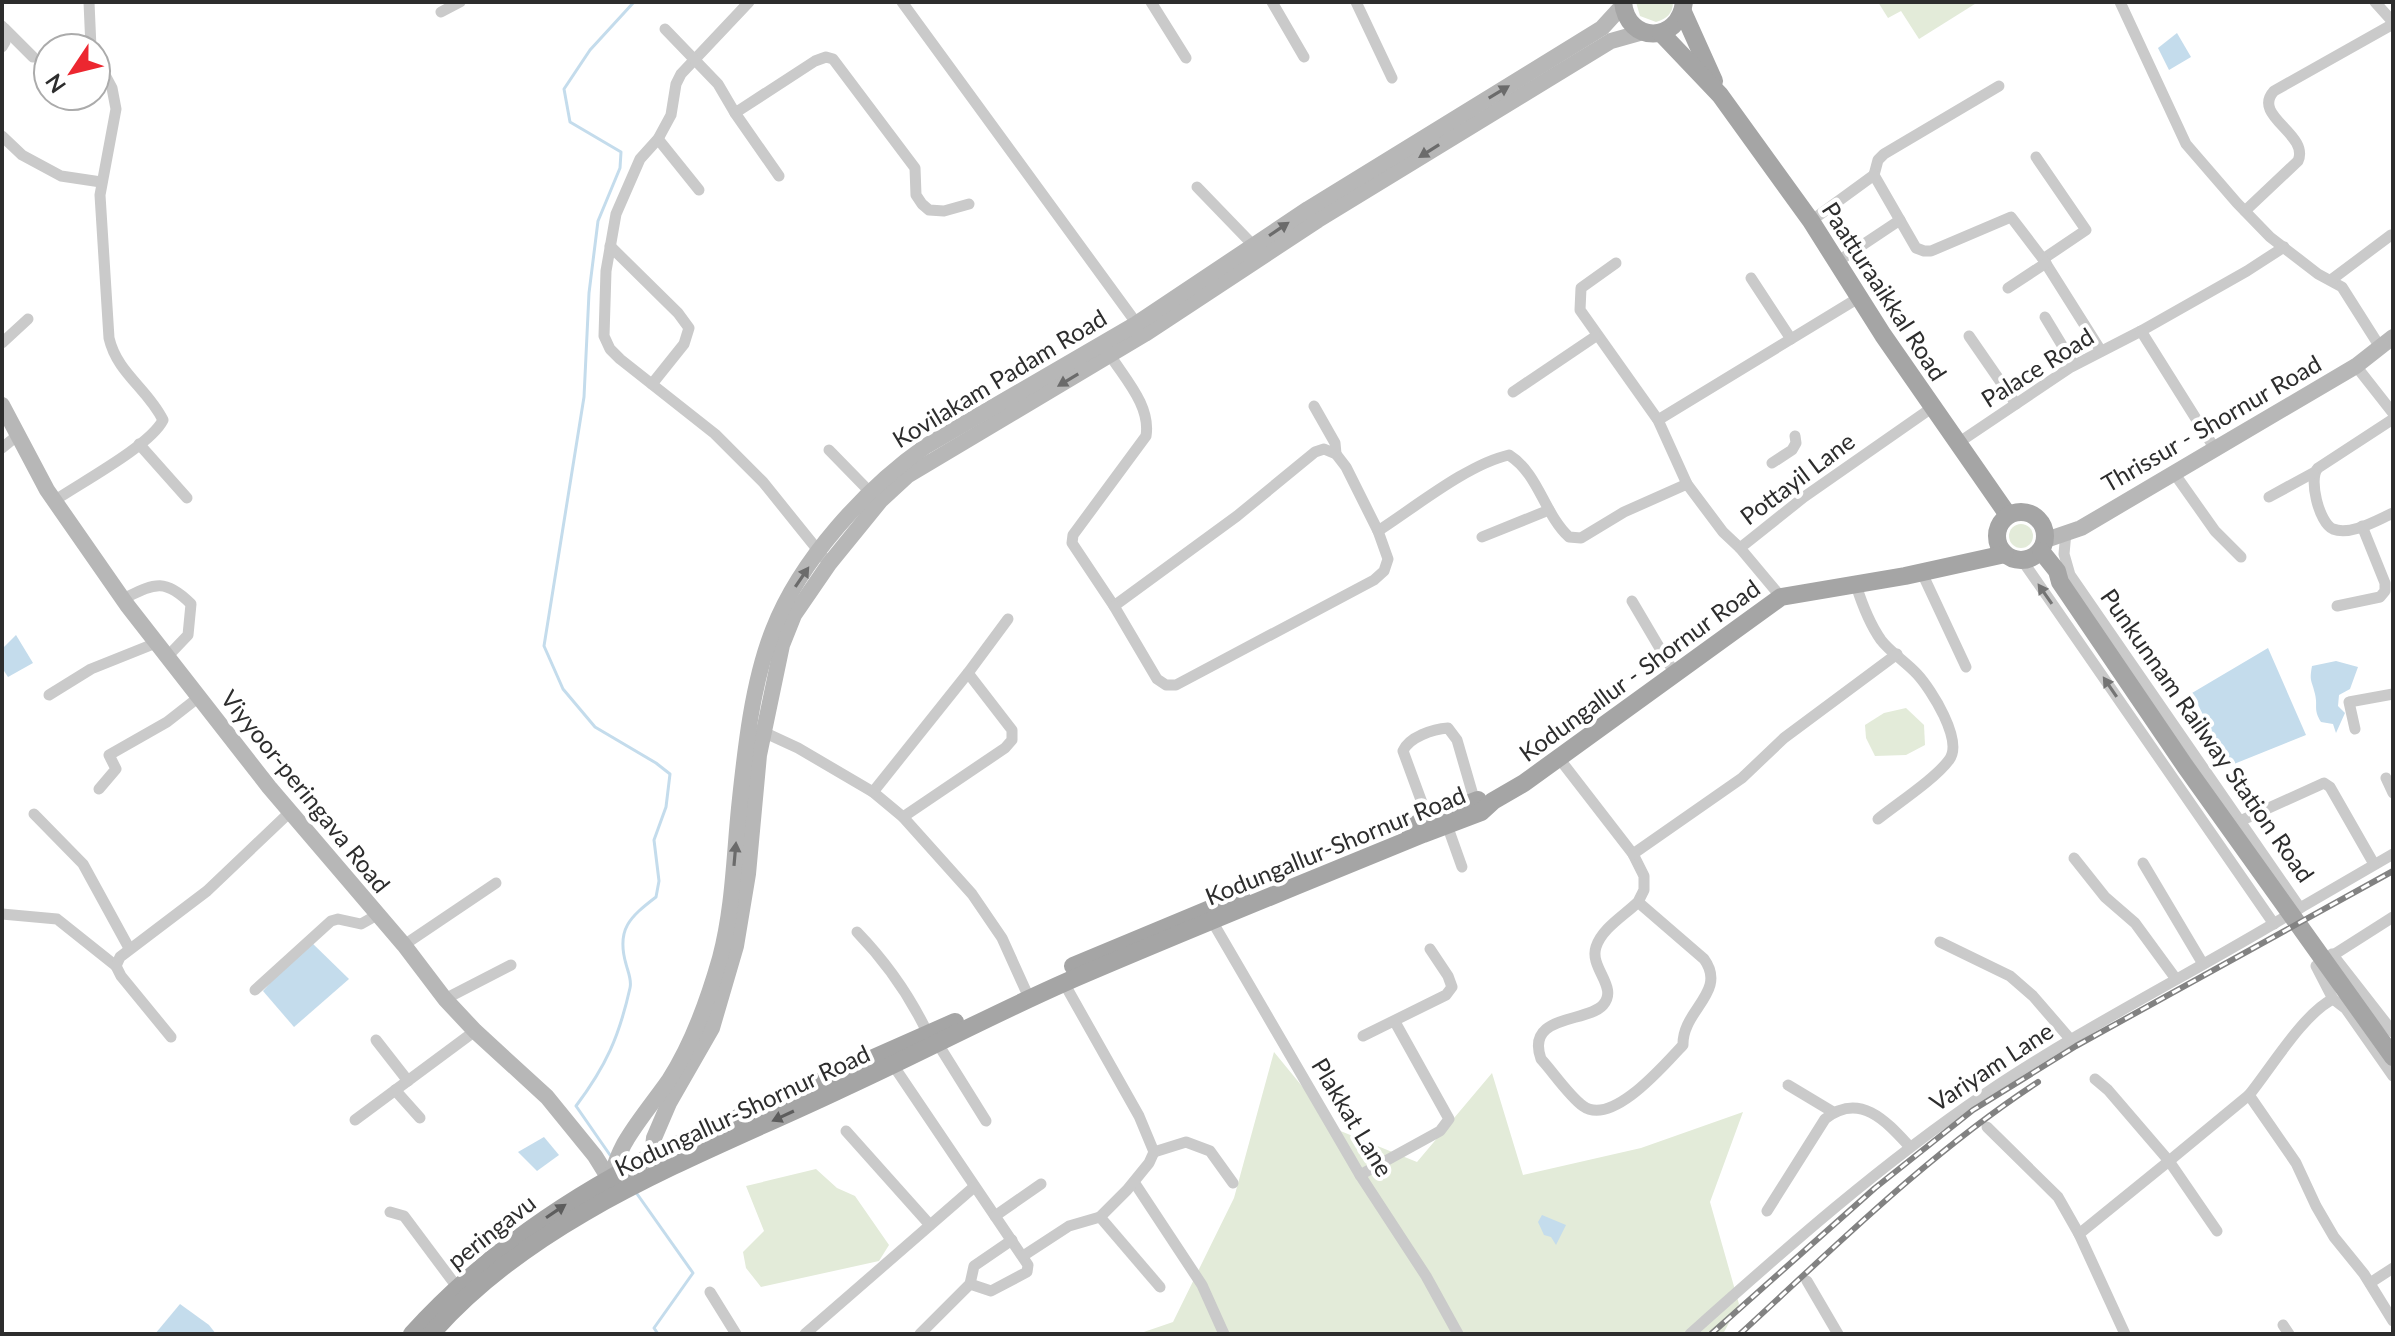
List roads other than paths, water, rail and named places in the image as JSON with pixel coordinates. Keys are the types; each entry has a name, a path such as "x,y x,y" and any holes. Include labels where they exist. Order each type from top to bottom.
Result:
{"main road":[{"name":"Kovilakam Padam Road","path":"824,558 907,476 1110,355 1254,246 1379,164 1602,28 1623,3"},
{"path":"1623,3 1629,21 1652,32 1720,95"},
{"path":"1652,32 1670,29 1683,7"},
{"path":"1683,7 1720,95"},
{"name":"Kovilakam Padam Road","path":"620,1178 625,1141 669,1079 706,1004 721,953 730,906 743,773 782,645 842,521 897,467 926,446 1141,329 1611,41 1652,32"},
{"name":"Paatturaaikkal Road","path":"1720,95 1811,221 2008,515"},
{"name":"Thrissur - Shornur Road","path":"2029,553 2066,532 2081,528 2356,366 2387,342"},
{"name":"Viyyoor-peringava Road","path":"2,405 54,501 123,599 290,812 404,945 445,999 547,1097 620,1178"},
{"path":"2029,553 2043,525 2036,516 2019,511 2008,515 1997,530 1997,539 2029,553 2057,571 2060,582 2185,766 2393,1057"},
{"name":"Kodungallur - Shornur Road","path":"1484,801 1524,783 1781,597 2029,553"},
{"name":"Kovilakam Padam Road","path":"654,1155 654,1138 659,1124 712,1028 736,946 748,874 757,730"},
{"name":"Kodungallur-Shornur Road","path":"439,1331 467,1298 654,1155 933,1039 1156,929 1428,819 1484,801"},
{"name":"Kodungallur-Shornur Road","path":"1028,994 1064,983 1481,812 1484,801"},
{"name":"Kodungallur-Shornur Road","path":"620,1178 662,1173 893,1065 933,1039"},
{"path":"654,1155 662,1173"},
{"name":"peringavu","path":"412,1334 457,1287 531,1227 620,1178"}],"street":[{"path":"89,2 90,32"},
{"path":"441,12 460,2"},
{"path":"749,2 681,74 676,84 671,115 658,139 640,159 616,214 606,271 604,336 610,349 620,359 724,444 763,482 824,558"},
{"path":"902,2 1141,329"},
{"path":"1151,2 1186,58"},
{"path":"1272,2 1304,57"},
{"path":"1356,2 1392,78"},
{"path":"2245,211 2298,161 2300,154 2298,144 2267,105 2268,97 2393,23 2375,2"},
{"path":"2122,3 2186,144 2270,237 2312,270 2342,287 2387,342"},
{"path":"2,47 5,42 3,27"},
{"path":"3,27 32,56"},
{"path":"665,29 718,84 779,176"},
{"path":"735,113 815,61 826,57 833,59 915,168 916,195 922,204 929,210 944,211 969,204"},
{"path":"1811,221 1874,175 1878,160 1884,154 1999,86"},
{"path":"54,501 139,444 159,429 163,420 159,410 128,377 113,353 109,338 101,182 116,109 112,88"},
{"path":"2,136 22,155 61,176 101,182"},
{"path":"658,139 699,190"},
{"path":"2008,288 2086,230 2036,157"},
{"path":"1874,175 1916,248 1924,251 1931,251 2011,217 2044,261 2101,351"},
{"path":"1197,187 1254,246"},
{"path":"1837,262 1900,220"},
{"path":"2331,280 2391,235"},
{"path":"610,246 678,313 689,328 684,344 652,384"},
{"name":"Palace Road","path":"1958,443 2074,365 2141,331 2284,247"},
{"path":"1616,263 1581,288 1580,310 1658,420 1687,484 1723,532 1740,548"},
{"path":"1751,278 1791,339"},
{"path":"1658,420 1860,297"},
{"path":"2045,317 2074,365"},
{"path":"2,343 28,319"},
{"path":"2141,331 2215,449"},
{"path":"1513,392 1596,336"},
{"path":"1969,336 2016,404"},
{"path":"1110,355 1144,409 1148,424 1146,436 1073,535 1072,543 1157,679 1166,685 1176,685 1374,580 1384,571 1388,559 1378,531 1346,467 1336,454 1324,449 1315,452 1237,516 1114,606"},
{"path":"2356,366 2393,413"},
{"path":"1314,406 1335,443 1336,454"},
{"name":"Pottayil Lane","path":"1781,597 1740,548 1804,497 1933,407"},
{"path":"2269,497 2313,473 2393,419"},
{"path":"2,448 18,435"},
{"path":"1772,463 1792,450 1796,443 1795,436"},
{"path":"139,444 187,498"},
{"path":"829,450 870,492"},
{"path":"1378,531 1470,472 1509,455 1521,463 1560,529 1569,537 1581,538 1624,512 1687,484"},
{"path":"2174,473 2215,531 2241,557"},
{"path":"2313,473 2312,481 2323,518 2329,527 2336,530 2362,526 2393,513"},
{"path":"1482,537 1549,510"},
{"path":"2337,606 2380,597 2385,591 2385,583 2362,526"},
{"name":"Punkunnam Railway Station Road","path":"2066,532 2064,554 2070,575 2300,908 2393,854"},
{"path":"2029,553 2069,627 2274,924"},
{"path":"1922,573 1966,667"},
{"path":"123,599 148,587 163,585 176,589 191,604 188,635 167,657"},
{"path":"1856,585 1862,605 1883,643 1931,691 1950,730 1954,748 1951,759 1878,819"},
{"path":"1632,601 1675,674"},
{"path":"873,792 1008,619"},
{"path":"49,695 91,669 156,643"},
{"path":"1633,854 1742,778 1784,738 1897,654"},
{"path":"903,817 1005,748 1012,740 1012,730 968,673"},
{"path":"2355,729 2349,702 2393,694"},
{"path":"99,789 116,769 109,755 167,722 199,697"},
{"path":"1428,819 1403,751 1406,743 1438,729 1448,728 1457,740 1484,801"},
{"path":"2151,747 2176,729"},
{"path":"757,730 873,792 903,817 972,894 1002,938 1028,994"},
{"path":"1558,757 1633,854 1644,876 1644,890 1638,902 1599,939 1594,951 1608,989 1607,1001 1599,1010 1555,1023 1539,1039 1541,1059 1584,1107 1604,1111 1617,1106 1659,1070 1683,1045 1683,1031 1709,990 1712,979 1711,969 1704,959 1638,902"},
{"path":"2386,778 2393,793"},
{"path":"2240,821 2324,783 2330,787 2374,864"},
{"path":"116,966 129,948 207,891 290,812"},
{"path":"34,814 83,864 129,948"},
{"path":"1447,825 1462,867"},
{"path":"2074,858 2105,897 2135,923 2176,979"},
{"path":"2143,863 2203,964"},
{"path":"404,945 496,883"},
{"name":"Variyam Lane","path":"1690,1334 1910,1147 1990,1091 2071,1040 2300,908"},
{"path":"2,914 57,919 116,966 171,1037"},
{"path":"255,990 331,921 338,919 361,924 377,915"},
{"path":"2393,917 2316,966 2333,999 2346,1009 2393,1076"},
{"name":"Plakkat Lane","path":"1212,921 1360,1175 1426,1276 1458,1334"},
{"path":"857,932 882,958 986,1121"},
{"path":"1940,942 2010,976 2033,996 2071,1040"},
{"path":"1363,1036 1446,995 1452,987 1430,949"},
{"path":"2332,954 2393,1032"},
{"path":"445,999 511,965"},
{"path":"1023,1256 1069,1226 1100,1217 1134,1182 1154,1152 1139,1116 1064,983"},
{"path":"2079,1234 2249,1095 2305,1022 2333,999"},
{"path":"1360,1175 1440,1131 1449,1119 1395,1022"},
{"path":"355,1120 475,1031"},
{"path":"376,1040 408,1081"},
{"path":"893,1065 1028,1265 1027,1272 991,1291 970,1284"},
{"path":"2095,1079 2169,1161 2217,1231"},
{"path":"1788,1085 1833,1112"},
{"path":"395,1090 420,1118"},
{"path":"2249,1095 2296,1163 2334,1237 2370,1283 2393,1321"},
{"path":"1767,1211 1825,1119 1833,1112 1850,1107 1882,1117 1910,1147"},
{"path":"1987,1127 2058,1197 2079,1234 2125,1334"},
{"path":"846,1131 930,1225"},
{"path":"1154,1152 1186,1142 1210,1151 1233,1183"},
{"path":"1134,1182 1202,1285 1224,1334"},
{"path":"995,1216 1041,1184"},
{"path":"805,1334 974,1187"},
{"path":"390,1212 404,1216 457,1287"},
{"path":"1100,1217 1160,1287"},
{"path":"920,1334 970,1284 974,1266 1012,1240"},
{"path":"2370,1283 2393,1268"},
{"path":"1807,1281 1838,1334"},
{"path":"710,1292 736,1334"}],"water":[{"path":"2177,33 2191,57 2169,70 2158,48"},
{"path":"16,635 33,663 8,677 2,668 2,649"},
{"path":"2268,648 2306,735 2229,766 2192,693"},
{"path":"2336,661 2358,667 2350,689 2339,695 2338,706 2345,713 2336,733 2333,724 2321,722 2319,718 2311,675 2312,666"},
{"path":"309,940 349,979 294,1027 263,991"},
{"path":"544,1137 559,1155 537,1171 518,1152"},
{"path":"1542,1215 1566,1225 1556,1245 1551,1237 1544,1235 1538,1222"},
{"path":"180,1304 209,1325 216,1334 155,1334"}],"waterway":[{"path":"610,1155 576,1106 596,1078 610,1050 626,1005 630,982 623,952 624,933 632,918 656,897 659,881 654,840 666,807 670,774 595,727 563,689 544,646 584,397 589,293 598,221 620,168 621,152 570,122 564,89 590,50 634,2"},
{"path":"635,1191 693,1273 654,1328 658,1334"}],"railway":[{"path":"1711,1334 1875,1188 1973,1110 2076,1046 2393,871"},
{"path":"1740,1334 1921,1170 2038,1082"}]}
